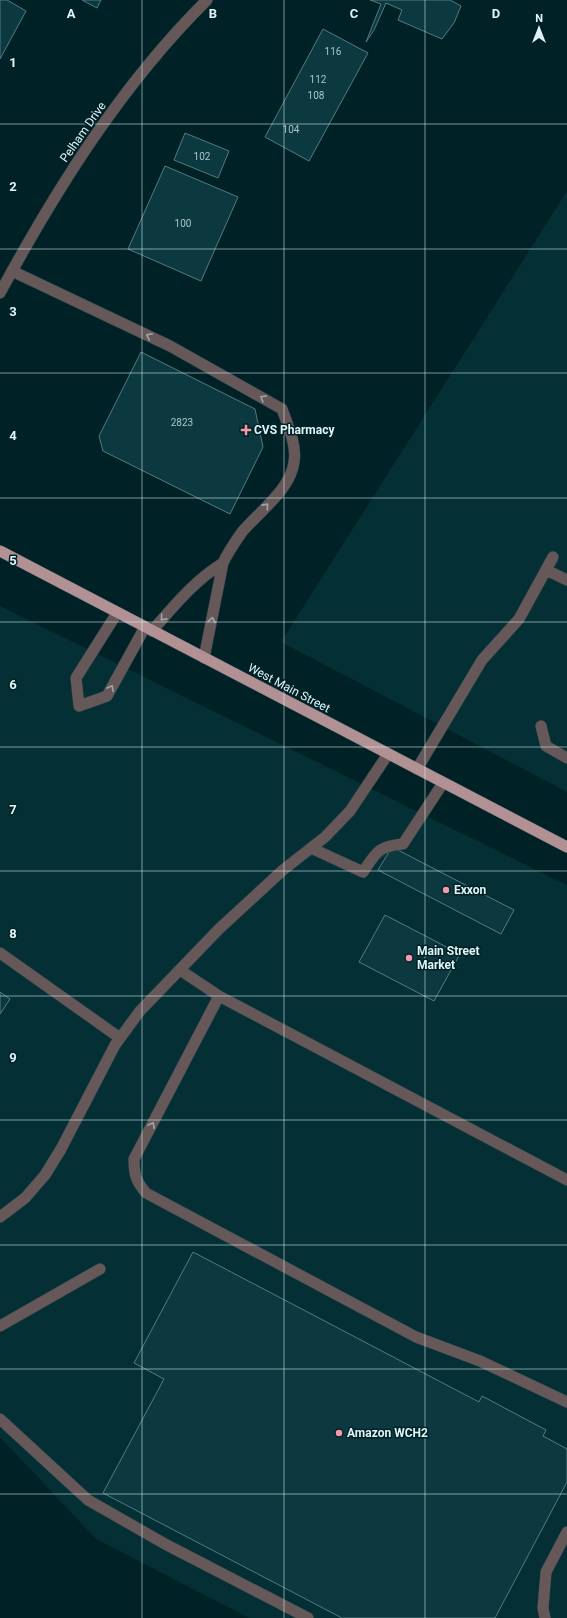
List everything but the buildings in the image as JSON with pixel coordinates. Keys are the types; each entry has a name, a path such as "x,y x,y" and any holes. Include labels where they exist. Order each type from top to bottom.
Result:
{"main road":[{"name":"West Main Street","path":"0,551 567,848"}],"street":[{"name":"Pelham Drive","path":"0,293 42,217 97,133 167,42 207,0"},
{"path":"12,271 170,346 282,409 294,448 295,461 292,473 285,485 242,532 227,552 222,563 204,658"},
{"path":"416,769 482,660 519,619 553,557"},
{"path":"117,613 76,678 79,706 107,696 148,629 205,575 222,563"},
{"path":"546,570 567,580"},
{"path":"541,726 546,746 567,758"},
{"path":"0,1217 24,1198 45,1175 61,1149 115,1044 140,1011 220,929 283,870 325,837 350,811 388,754"},
{"path":"311,848 363,872 381,848 390,845 403,844 443,783"},
{"path":"0,953 120,1038"},
{"path":"180,970 219,996 567,1180"},
{"path":"219,996 134,1159 134,1171 137,1182 146,1193 416,1337 480,1361 567,1402"},
{"path":"0,1326 100,1269"},
{"path":"0,1419 88,1500 165,1544 308,1618"},
{"path":"545,1618 543,1608 546,1572 567,1532"}],"shaded area":[{"path":"567,191 567,792 281,642"},
{"path":"0,606 567,885 567,1618 249,1618 96,1539 0,1437"}],"place":[{"name":"CVS Pharmacy","path":"246,430"},
{"name":"Exxon","path":"446,890"},
{"name":"Main Street Market","path":"409,958"},
{"name":"Amazon WCH2","path":"339,1433"}]}
